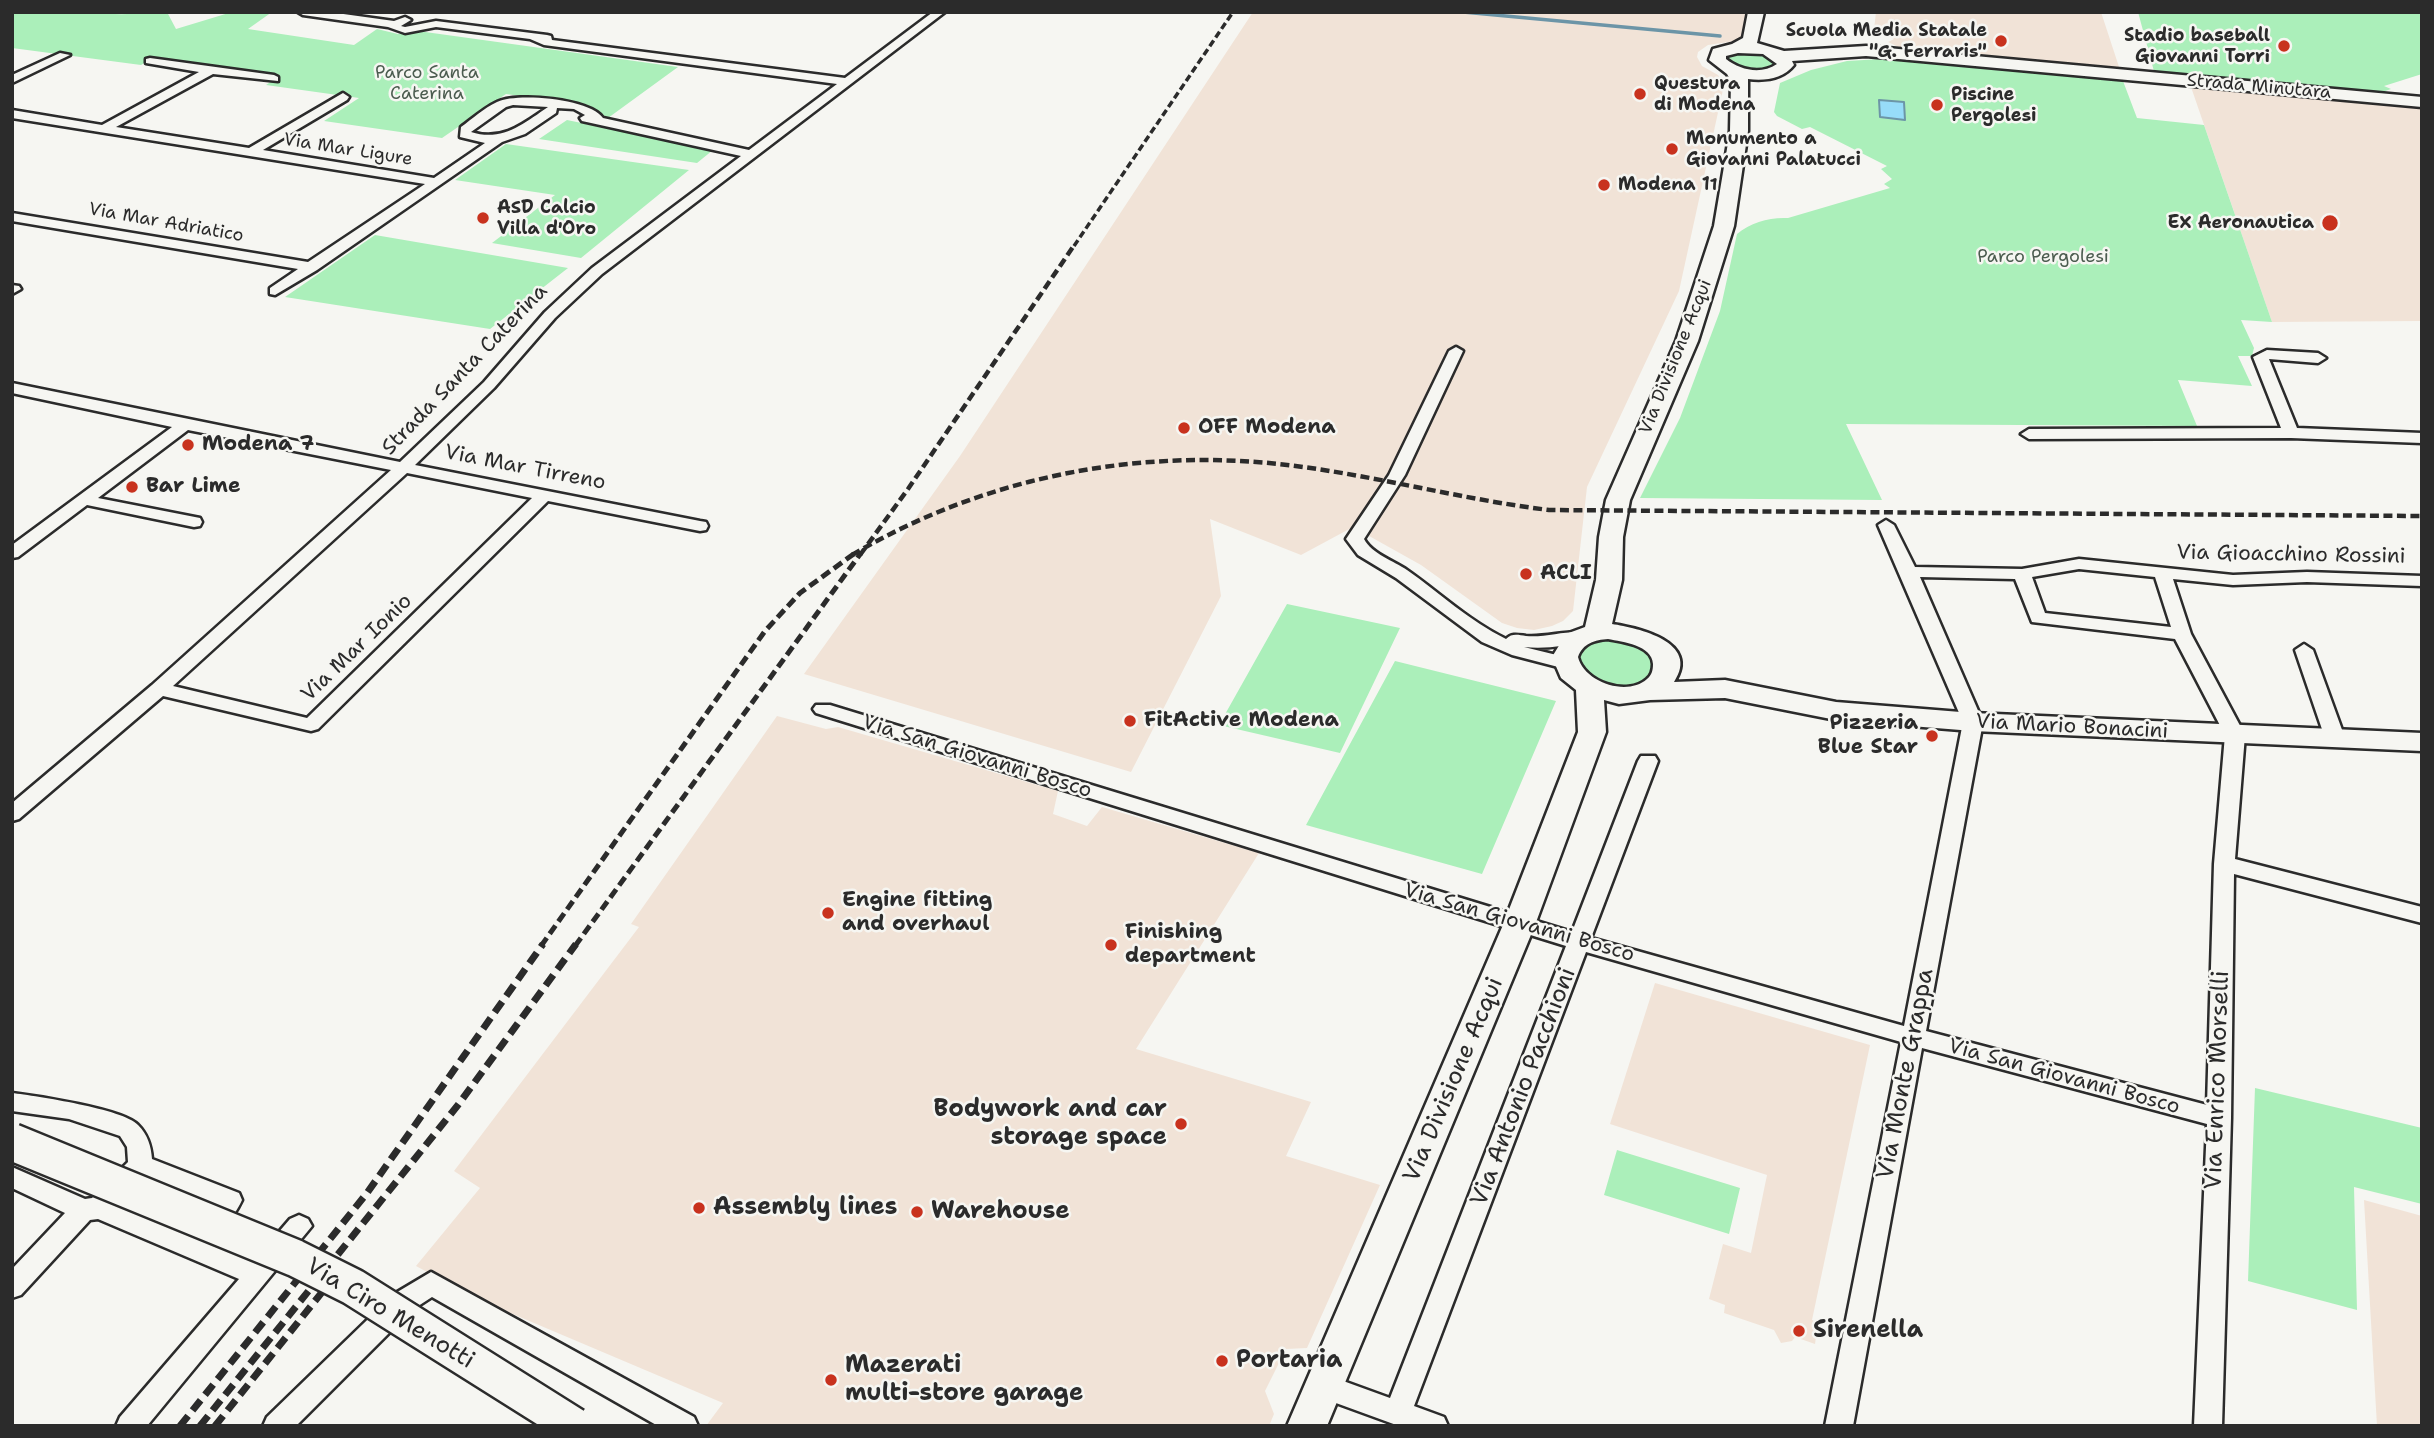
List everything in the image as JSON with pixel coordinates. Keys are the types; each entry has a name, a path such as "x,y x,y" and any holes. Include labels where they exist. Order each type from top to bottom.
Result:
{"main road":[{"path":"1738,48 1751,40 1756,12"},
{"path":"1765,12 1763,38 1777,62"},
{"path":"1738,48 1777,62"},
{"name":"Via Divisione Acqui","path":"1589,634 1609,580 1611,537 1618,500 1699,307 1724,226 1739,131 1740,81 1734,71 1720,64 1717,58 1723,51 1738,48"},
{"name":"Strada Minutara","path":"1777,62 1887,52 2422,102"},
{"path":"1734,71 1777,62"},
{"name":"Via Divisione Acqui","path":"1739,131 1751,106 1757,82 1777,62"},
{"path":"1609,580 1638,636"},
{"path":"1591,732 1666,678 1668,663 1656,645 1638,636 1619,632 1589,634 1567,652 1566,663 1572,673 1589,686 1616,694 1644,692"},
{"name":"Via Mario Bonacini","path":"1668,663 1725,690"},
{"name":"Via Divisione Acqui","path":"1307,1426 1520,925 1591,732 1589,686"},
{"name":"Via Mario Bonacini","path":"1644,692 1725,690 1836,711 1973,722 2422,743"},
{"name":"Via Ciro Menotti","path":"12,1142 295,1258 353,1287 574,1426"}],"street":[{"path":"303,12 395,24 393,27 399,30 423,25 849,82"},
{"name":"Strada Santa Caterina","path":"12,814 159,689 404,467 489,385 550,315 576,290 940,12"},
{"path":"12,80 64,55"},
{"path":"150,61 274,79"},
{"path":"103,128 211,70"},
{"name":"Via Mar Ligure","path":"251,152 343,97"},
{"path":"550,108 510,138 497,141 464,134 465,130 502,104 524,100 752,155"},
{"name":"Via Mar Ligure","path":"12,114 439,182"},
{"path":"275,291 497,141"},
{"name":"Via Mar Adriatico","path":"12,217 312,267"},
{"path":"1456,351 1396,475 1355,539 1361,550 1417,583 1479,631 1505,646 1566,663"},
{"path":"2291,433 2261,357 2267,354 2318,358"},
{"name":"Via Mar Tirreno","path":"12,388 185,425 700,526"},
{"path":"12,553 185,425"},
{"path":"2029,434 2291,433 2422,438"},
{"name":"Via Mar Ionio","path":"159,689 311,725 546,494"},
{"path":"85,500 194,522"},
{"path":"1886,525 1973,722"},
{"name":"Via Gioacchino Rossini","path":"1909,572 2021,574 2079,564 2163,575 2233,580 2307,577 2422,581"},
{"path":"2021,574 2038,618 2182,634"},
{"path":"2163,575 2182,634 2235,735"},
{"path":"1479,631 1520,641 1544,643 1589,634"},
{"path":"2304,650 2335,738"},
{"name":"Via San Giovanni Bosco","path":"823,709 1520,925 1913,1037 2219,1118"},
{"name":"Via Monte Grappa","path":"1839,1426 1973,722"},
{"name":"Via Enrico Morselli","path":"2208,1426 2216,1141 2219,1118 2224,864 2235,735"},
{"name":"Via Antonio Pacchioni","path":"1398,1413 1648,761"},
{"path":"2224,864 2422,915"},
{"path":"12,1102 69,1110 128,1129 139,1145 140,1165"},
{"path":"12,1286 140,1165"},
{"path":"140,1165 230,1200 189,1246"},
{"path":"12,1177 257,1275"},
{"path":"130,1426 299,1226"},
{"path":"277,1426 403,1303 431,1283 684,1426"},
{"path":"1324,1386 1434,1426"}],"shaded area":[{"path":"1253,12 1748,12 1742,40 1708,45 1698,52 1697,57 1702,66 1718,75 1724,85 1679,291 1587,487 1573,611 1563,621 1552,626 1534,630 1517,628 1502,623 1421,565 1353,527 1301,555 1210,519 1221,596 1131,772 804,674 960,456"},
{"name":"Scuola Media Statale \"G. Ferraris\"","path":"1876,12 2101,12 2120,70 1907,51 1888,42 1894,39 1874,30"},
{"name":"EX Aeronautica","path":"2191,87 2422,109 2422,321 2272,322"},
{"path":"777,716 826,729 838,727 1058,791 1053,814 1087,826 1102,807 1259,853 1136,1049 1311,1102 1286,1156 1380,1185 1307,1348 1286,1349 1265,1391 1274,1414 1269,1426 706,1426 723,1403 475,1298 416,1266 480,1188 454,1171 639,927 631,924"},
{"path":"1655,983 1870,1045 1812,1320 1818,1323 1815,1344 1795,1337 1792,1341 1781,1343 1774,1330 1724,1313 1725,1305 1709,1299 1723,1244 1751,1253 1767,1175 1610,1124"},
{"path":"2364,1200 2422,1216 2422,1426 2377,1426"}],"green space":[{"name":"Parco Santa Caterina","path":"12,12 167,12 176,29 232,12 272,12 248,29 354,45 377,29 398,34 418,31 678,67 608,118 584,105 506,94 442,138 324,121 359,98 266,85 278,77 152,58 141,65 12,48"},
{"name":"Stadio baseball Giovanni Torri","path":"2138,12 2422,12 2422,74 2384,86 2391,89 2371,96 2155,75"},
{"path":"1734,52 1764,53 1777,59 1777,66 1745,69 1726,62 1725,57"},
{"name":"Parco Pergolesi","path":"1881,59 2123,81 2137,118 2204,125 2272,322 2241,320 2254,348 2252,356 2238,356 2252,386 2178,380 2197,426 1846,424 1882,500 1640,498 1680,418 1720,311 1737,234 1761,221 1788,218 1890,188 1884,184 1892,179 1881,169 1887,166 1810,127 1802,129 1777,116 1774,112 1780,83 1811,70 1847,61"},
{"path":"567,120 713,150 697,163 539,139"},
{"path":"506,144 689,170 581,258 492,243 555,195 455,180"},
{"path":"375,235 568,268 490,329 285,297"},
{"path":"1287,604 1400,628 1340,753 1219,725"},
{"path":"1600,637 1639,642 1661,664 1645,685 1615,688 1587,678 1575,653 1578,648"},
{"path":"1395,661 1556,701 1482,874 1306,825"},
{"path":"2255,1088 2422,1128 2422,1204 2354,1187 2357,1310 2248,1281"},
{"path":"1617,1150 1740,1188 1729,1234 1604,1195"}],"water":[{"path":"1879,100 1904,102 1905,120 1880,117"}],"waterway":[{"path":"1463,12 1720,36"}],"railway":[{"path":"1074,246 1233,12"},
{"path":"865,548 1075,244"},
{"path":"865,548 904,527 957,504 1013,486 1127,464 1186,460 1244,461 1303,467 1549,510 2422,516"},
{"path":"853,554 865,548"},
{"path":"860,555 865,548"},
{"path":"575,946 861,553"},
{"path":"541,946 765,631 800,593 853,554"},
{"path":"180,1426 367,1193 543,944"},
{"path":"200,1426 458,1105 576,944"},
{"path":"215,1426 335,1276"}],"place":[{"name":"Scuola Media Statale \"G. Ferraris\"","path":"2001,41"},
{"name":"Stadio baseball Giovanni Torri","path":"2284,46"},
{"name":"Questura di Modena","path":"1640,94"},
{"name":"Piscine Pergolesi","path":"1937,105"},
{"name":"Monumento a Giovanni Palatucci","path":"1672,149"},
{"name":"Modena 11","path":"1604,185"},
{"name":"ASD Calcio Villa d'Oro","path":"483,218"},
{"name":"EX Aeronautica","path":"2330,223"},
{"name":"OFF Modena","path":"1184,428"},
{"name":"Modena 7","path":"188,445"},
{"name":"Bar Lime","path":"132,487"},
{"name":"ACLI","path":"1526,574"},
{"name":"FitActive Modena","path":"1130,721"},
{"name":"Pizzeria Blue Star","path":"1932,736"},
{"name":"Engine fitting and overhaul","path":"828,913"},
{"name":"Finishing department","path":"1111,945"},
{"name":"Bodywork and car storage space","path":"1181,1124"},
{"name":"Assembly lines","path":"699,1208"},
{"name":"Warehouse","path":"917,1212"},
{"name":"Sirenella","path":"1799,1331"},
{"name":"Portaria","path":"1222,1361"},
{"name":"Mazerati multi-store garage","path":"831,1380"}]}
